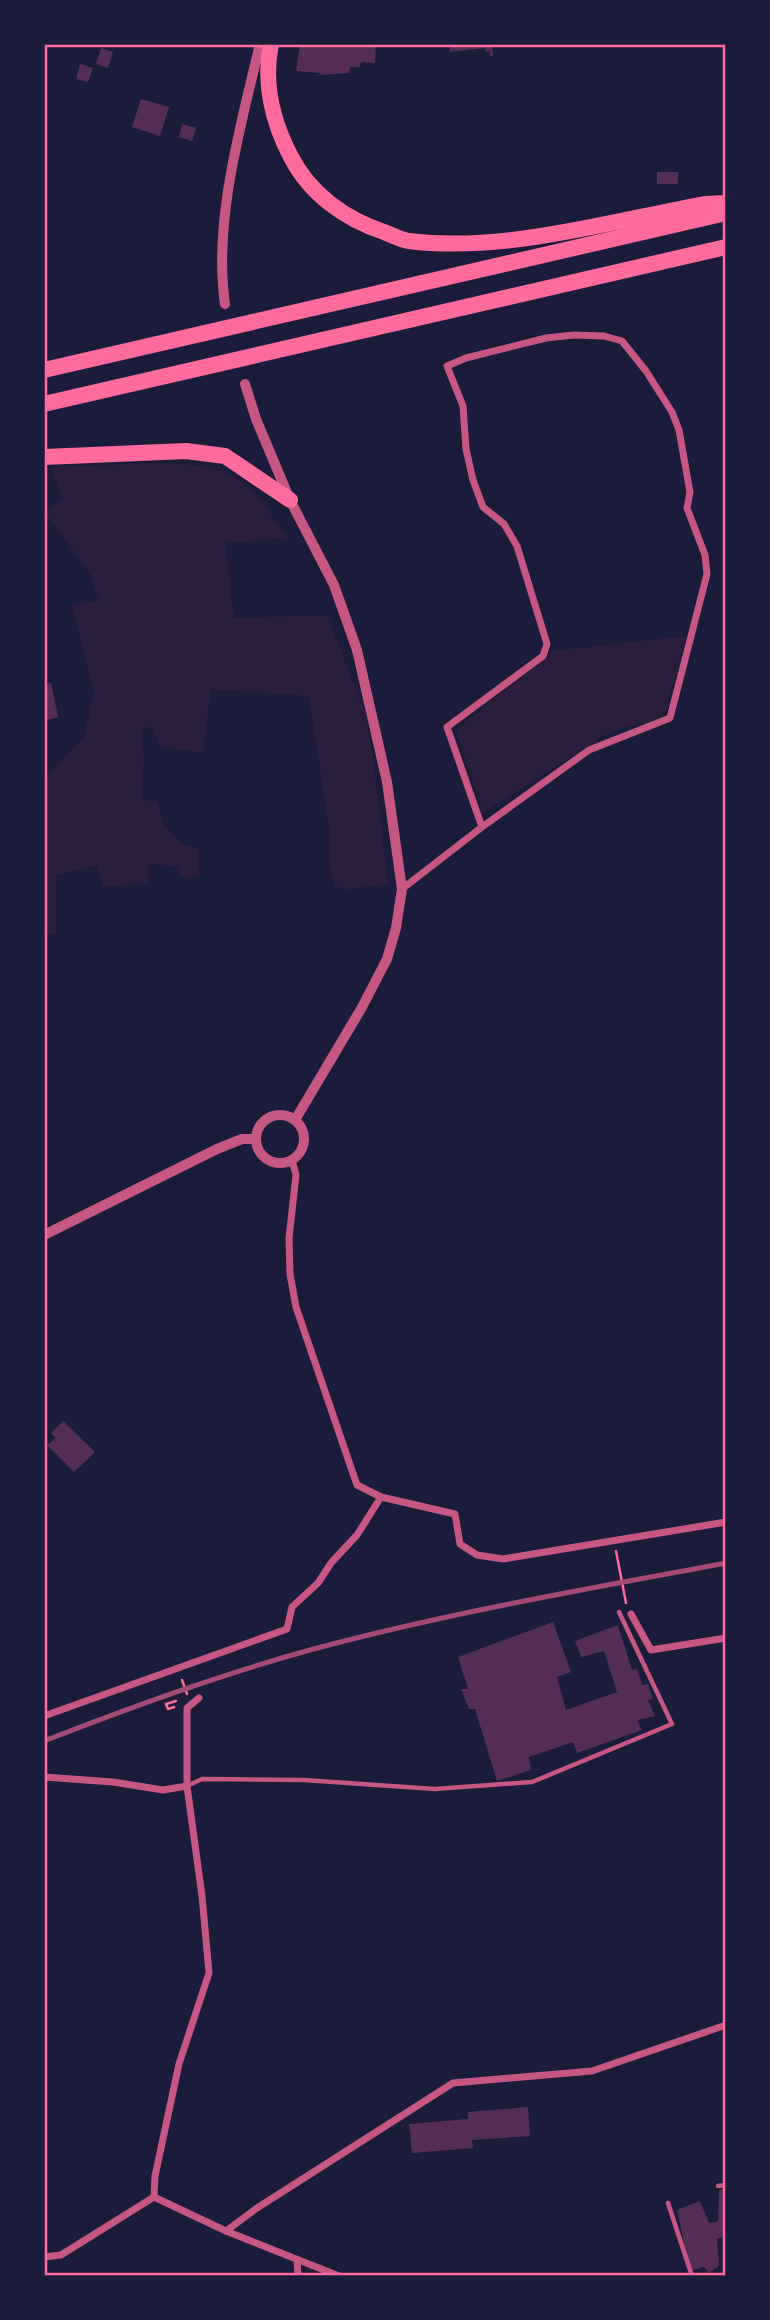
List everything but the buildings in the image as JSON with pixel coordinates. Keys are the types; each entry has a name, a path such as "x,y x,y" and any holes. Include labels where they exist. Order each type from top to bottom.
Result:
{"highway":[{"path":"271,44 269,92 279,134 298,171 325,201 363,225 407,241 463,244 554,234 680,209 726,203"},
{"path":"44,370 726,213"},
{"path":"44,404 726,247"},
{"path":"44,457 186,451 225,456 290,500"}],"street":[{"path":"225,304 221,276 222,230 260,44"},
{"path":"402,889 589,750 670,718 707,574 705,555 687,508 689,482 672,412 646,371 622,341 604,336 546,338 466,358 447,366 463,406 466,449 473,480 483,507 504,524 517,546 547,644 543,656 447,727 482,827"},
{"path":"245,384 256,419 290,500 334,585 357,650 387,782 402,889 396,928 387,959 361,1009 295,1120"},
{"path":"276,1115 286,1115 295,1120 304,1135 303,1145 292,1160 274,1162 265,1158 259,1151 256,1139 260,1124 276,1115"},
{"path":"44,1235 217,1149 242,1139 256,1139"},
{"path":"292,1160 296,1175 289,1238 290,1274 296,1307 357,1485 381,1497 455,1514 460,1544 477,1555 503,1559 726,1522"},
{"path":"44,1716 286,1629 292,1607 318,1583 331,1563 357,1535 381,1497"},
{"path":"631,1614 651,1650 726,1640"},
{"path":"154,2197 155,2176 179,2064 209,1973 187,1786 187,1708 199,1698"},
{"path":"44,1777 163,1790 187,1786"},
{"path":"226,2231 257,2208 453,2083 592,2071 726,2025"},
{"path":"154,2197 226,2231 338,2276"},
{"path":"44,2257 61,2255 154,2197"},
{"path":"297,2260 298,2276"}],"lane":[{"path":"187,1786 202,1779 304,1780 435,1789 532,1782 672,1724 619,1612"},
{"path":"718,2186 726,2185"},
{"path":"668,2203 692,2276"}],"path":[{"path":"614,1541 625,1601"},
{"path":"180,1673 188,1697"},
{"path":"166,1704 169,1709 177,1706"}],"shaded area":[{"path":"169,463 224,472 253,492 271,514 287,538 225,543 234,618 327,615 366,715 388,884 342,890 335,885 331,876 330,836 309,696 211,689 203,753 160,747 151,726 141,730 144,756 143,799 157,802 165,825 181,844 199,848 199,875 183,878 175,866 148,864 149,883 104,887 96,866 56,875 57,934 44,934 44,776 48,775 84,736 94,693 72,605 98,601 91,575 45,512 63,499 50,467"},
{"path":"686,636 666,711 654,720 610,732 483,813 456,730 552,651"}],"railway":[{"path":"44,1741 176,1692 310,1650 465,1613 726,1563"}]}
